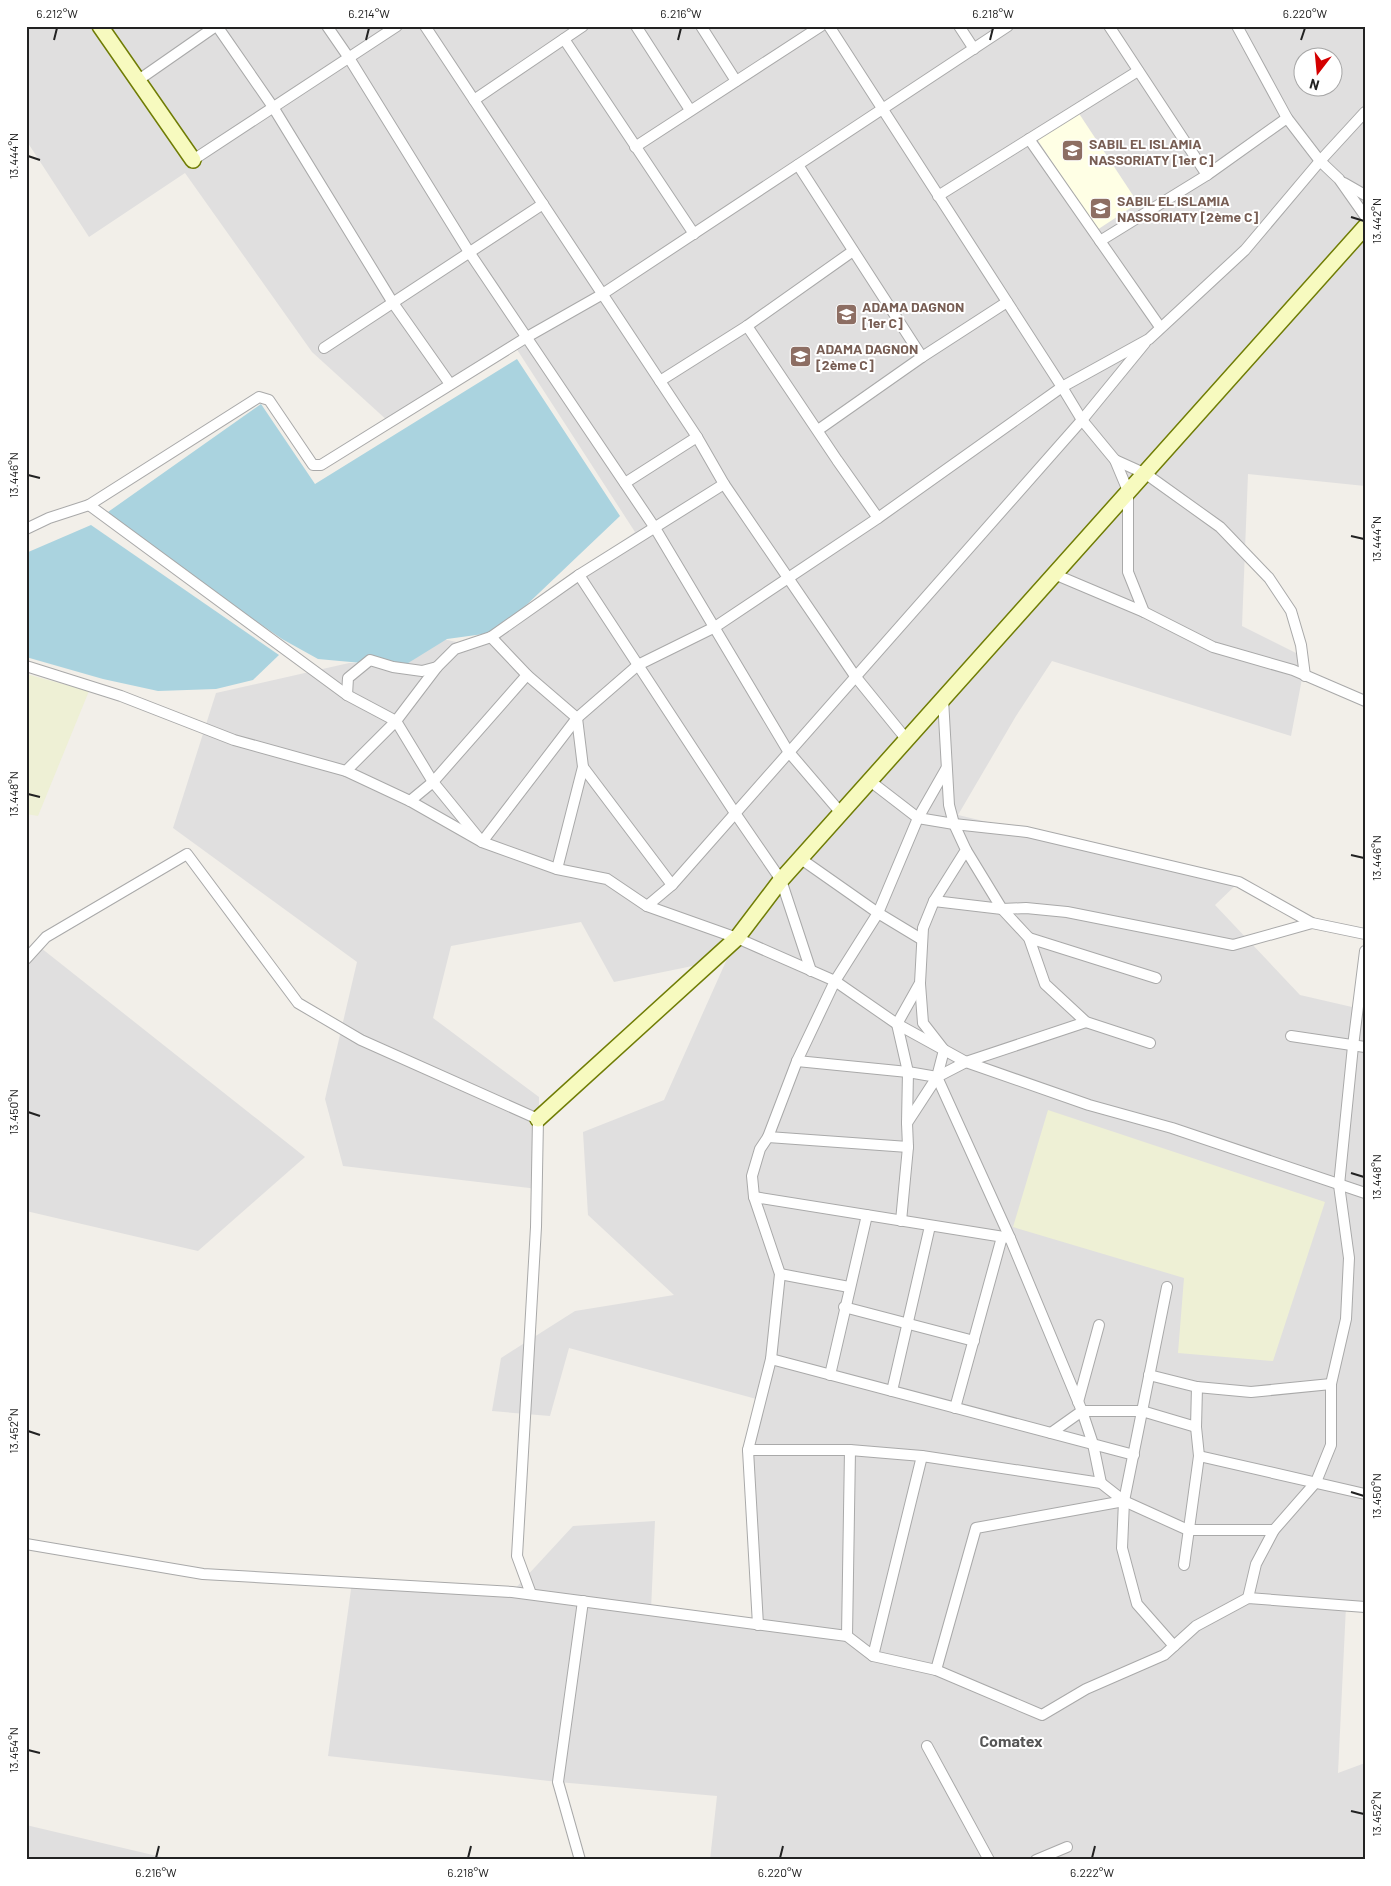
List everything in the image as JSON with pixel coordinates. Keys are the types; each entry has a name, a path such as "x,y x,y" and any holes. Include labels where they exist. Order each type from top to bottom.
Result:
{"street":[{"path":"100,26 193,160 397,26"},
{"path":"137,81 216,26 273,107 393,303 450,384"},
{"path":"327,26 349,58 469,252 655,528 788,751 841,813"},
{"path":"425,26 601,295 697,437 724,484 789,577 854,676 907,740"},
{"path":"474,100 583,26"},
{"path":"636,26 690,110"},
{"path":"700,26 736,81"},
{"path":"635,147 821,26"},
{"path":"829,26 1082,420 1115,460 1128,491 1128,572 1144,612"},
{"path":"959,26 974,49"},
{"path":"26,529 49,518 88,505 259,397 269,400 313,465 321,465 527,337 601,295 884,110 1008,26"},
{"path":"1109,26 1207,175"},
{"path":"1237,26 1287,118 1320,161 1339,179 1365,196"},
{"path":"564,39 694,234"},
{"path":"938,196 1138,71"},
{"path":"647,906 672,884 1082,420 1149,339 1245,250 1320,161 1365,112"},
{"path":"1100,241 1207,175 1287,118"},
{"path":"1029,139 1160,327"},
{"path":"798,165 922,357"},
{"path":"1339,179 1365,216"},
{"path":"324,348 543,204"},
{"path":"531,1594 517,1556 536,1227 538,1119 737,938 781,880 1365,227"},
{"path":"660,381 747,326 853,251"},
{"path":"818,430 922,357 1007,302"},
{"path":"747,326 878,518"},
{"path":"482,842 578,718 638,665 715,627 878,518 1062,387 1149,339"},
{"path":"625,483 697,437"},
{"path":"1115,460 1146,474 1220,527 1269,578 1291,611 1301,645 1305,676"},
{"path":"346,771 396,722 437,667 455,649 491,637 580,575 724,484"},
{"path":"88,505 347,695 396,722 434,782 482,842"},
{"path":"1054,574 1144,612 1213,647 1294,670 1365,701"},
{"path":"580,575 781,880 811,971"},
{"path":"491,637 527,675 578,718 583,768 557,868"},
{"path":"347,695 348,678 370,660 393,667 422,671 437,667"},
{"path":"26,666 121,696 234,740 346,771 410,801 482,842 557,868 606,878 647,906 737,938 836,982 897,1024 966,1062 1089,1105 1172,1128 1365,1193"},
{"path":"410,801 434,782 527,675"},
{"path":"943,699 949,805 954,824 966,850 1002,909 1029,938 1045,984 1086,1022 1150,1044"},
{"path":"583,768 672,884"},
{"path":"758,1625 748,1450 770,1359 780,1274 754,1197 752,1176 760,1149 768,1137 797,1061 836,982 878,913 918,818 946,769"},
{"path":"870,781 918,818 1026,832 1239,882 1312,923 1365,934"},
{"path":"944,1050 922,1023 920,983 923,928 934,901 966,850"},
{"path":"26,959 46,937 187,854 298,1003 361,1040 538,1119"},
{"path":"801,858 878,913 922,939"},
{"path":"934,901 1002,909 1026,908 1067,912 1233,945 1312,923"},
{"path":"1029,938 1156,978"},
{"path":"1248,1598 1256,1564 1274,1530 1316,1482 1331,1444 1331,1384 1346,1319 1349,1258 1339,1184 1365,951"},
{"path":"901,1220 908,1147 908,1072 897,1024 920,983"},
{"path":"797,1061 908,1072 937,1077 966,1062 1086,1022"},
{"path":"1291,1036 1365,1048"},
{"path":"907,1123 937,1077 944,1050"},
{"path":"937,1077 1080,1406 1092,1444 1100,1483"},
{"path":"768,1137 908,1147"},
{"path":"754,1197 1006,1237"},
{"path":"830,1375 844,1307 867,1215"},
{"path":"892,1391 930,1226"},
{"path":"955,1408 1006,1237"},
{"path":"780,1274 849,1287"},
{"path":"1166,1287 1124,1501 1122,1548 1136,1604 1174,1646"},
{"path":"844,1307 974,1341"},
{"path":"1051,1433 1080,1406 1100,1325"},
{"path":"770,1359 1134,1455"},
{"path":"1149,1375 1197,1387 1251,1392 1331,1384"},
{"path":"1184,1565 1199,1456 1196,1427 1197,1387"},
{"path":"1080,1406 1142,1411 1196,1427"},
{"path":"748,1450 850,1450 922,1456 1100,1483 1124,1501 1188,1530 1274,1530"},
{"path":"848,1636 850,1450"},
{"path":"873,1656 922,1456"},
{"path":"1199,1456 1365,1494"},
{"path":"936,1670 976,1528 1124,1501"},
{"path":"26,1544 203,1574 512,1592 848,1636 873,1656 936,1670 1042,1715 1086,1689 1164,1655 1196,1626 1248,1598 1365,1608"},
{"path":"580,1860 558,1782 583,1601"},
{"path":"927,1746 989,1860"},
{"path":"1036,1860 1067,1847"}],"shaded area":[{"path":"26,26 1365,26 1365,486 1248,474 1242,626 1306,658 1291,736 1052,661 1016,716 958,815 1239,882 1215,905 1300,995 1365,1010 1365,1612 1346,1606 1338,1773 1365,1763 1365,1860 710,1860 717,1796 558,1782 328,1756 352,1582 512,1592 573,1526 655,1521 651,1610 758,1625 748,1450 760,1400 569,1348 550,1416 492,1411 501,1358 575,1311 674,1295 588,1215 583,1132 664,1100 727,959 614,982 581,922 451,946 433,1018 539,1097 538,1189 343,1166 325,1099 357,962 173,828 216,693 349,663 408,663 443,639 474,646 635,532 516,348 389,422 312,352 185,173 89,237 26,140"},
{"path":"1078,112 1138,203 1097,230 1037,139"},
{"path":"26,674 89,691 38,816 26,814"},
{"path":"36,944 305,1157 198,1251 26,1211 26,956"},
{"path":"1048,1110 1325,1202 1273,1361 1178,1353 1184,1278 1013,1227"},
{"path":"26,1825 174,1860 26,1860"}],"water":[{"path":"517,359 620,516 498,632 447,639 405,665 318,659 282,639 163,557 108,512 261,404 315,484"},
{"path":"91,525 279,655 253,680 216,689 158,691 103,679 26,657 26,553"}],"place":[{"name":"SABIL EL ISLAMIA NASSORIATY [1er C]","path":"1073,151"},
{"name":"SABIL EL ISLAMIA NASSORIATY [2ème C]","path":"1101,208"},
{"name":"ADAMA DAGNON [1er C]","path":"846,314"},
{"name":"ADAMA DAGNON [2ème C]","path":"800,356"}],"district":[{"name":"Comatex","path":"1011,1740"}]}
